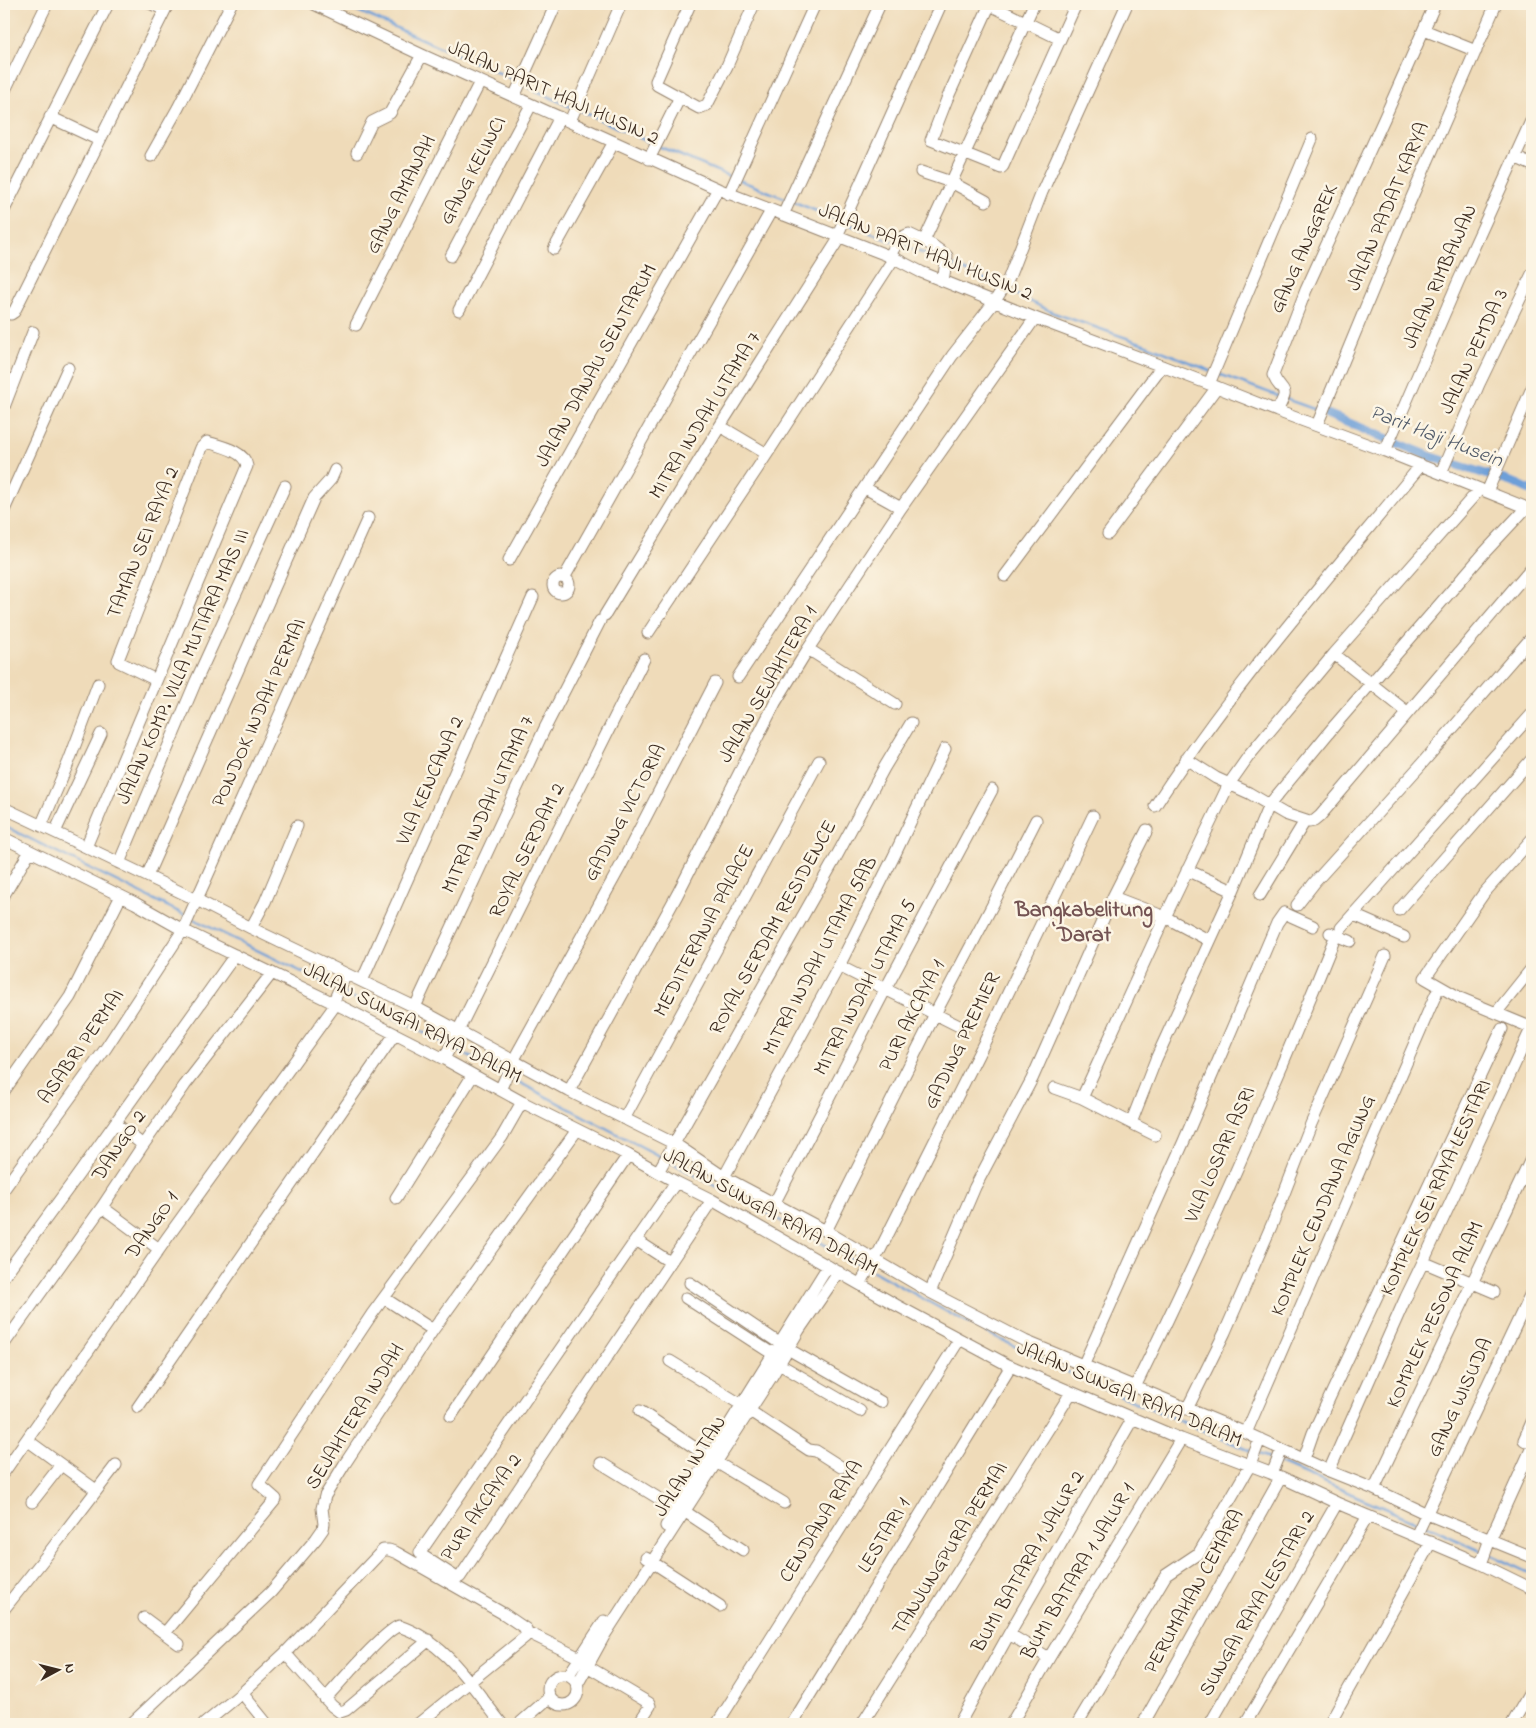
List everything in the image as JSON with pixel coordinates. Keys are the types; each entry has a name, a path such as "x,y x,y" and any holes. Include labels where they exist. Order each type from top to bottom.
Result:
{"street":[{"path":"4,92 47,4"},
{"path":"4,210 108,4"},
{"path":"4,313 12,314 14,312 166,7 152,4"},
{"path":"151,156 178,108 231,4"},
{"name":"JALAN PARIT HAJI HUSIN 2","path":"314,4 480,82 518,87 531,104 570,114 614,142 651,156 718,190 771,211 786,208 841,230 943,281 998,297 1035,318 1162,366 1212,382 1278,409 1319,421 1421,465 1443,468 1484,490 1529,509"},
{"path":"518,87 556,4"},
{"path":"459,310 570,114 621,4"},
{"path":"690,4 656,81 657,84 699,108 707,104 754,4"},
{"path":"729,194 816,4"},
{"path":"786,208 880,4"},
{"name":"MITRA INDAH UTAMA 7","path":"414,1007 544,730 603,618 841,230 940,4"},
{"path":"1060,38 990,4 947,99 931,138 932,142 964,152 999,168 1003,166 1076,4"},
{"path":"924,241 1034,4"},
{"path":"738,677 952,356 998,297 1008,280 1042,192 1127,4"},
{"path":"1436,4 1424,30 1476,51"},
{"name":"JALAN PADAT KARYA","path":"1319,421 1398,229 1496,4"},
{"name":"GANG ANGGREK","path":"1278,409 1285,394 1273,375 1306,290 1424,30"},
{"path":"357,153 372,122 378,117 390,113 422,55"},
{"name":"GANG AMANAH","path":"356,325 480,82"},
{"path":"651,156 680,97"},
{"name":"GANG KELINCI","path":"451,256 531,104"},
{"path":"50,117 99,140"},
{"name":"JALAN RIMBAWAN","path":"1385,450 1532,119"},
{"path":"1108,534 1212,382 1216,365 1312,139"},
{"path":"554,249 614,142"},
{"path":"1515,157 1532,165"},
{"path":"920,172 951,182 986,201"},
{"name":"JALAN DANAU SENTARUM","path":"510,560 718,190"},
{"path":"564,578 771,211"},
{"path":"648,633 767,454 892,255 900,238 909,234 947,256 943,281"},
{"name":"JALAN PEMDA 3","path":"1443,468 1479,384 1532,274"},
{"name":"JALAN SEJAHTERA 1","path":"569,1091 677,895 775,702 808,648 901,508 1035,318"},
{"path":"4,407 33,332"},
{"path":"1006,576 1162,366"},
{"path":"4,510 68,368"},
{"path":"1082,1098 1187,870 1229,784 1248,757 1334,654 1484,490 1494,475 1532,388"},
{"path":"720,426 767,454"},
{"name":"TAMAN SEI RAYA 2","path":"86,847 156,680 246,462 239,454 208,442 202,448 118,658 119,662 156,680"},
{"path":"1155,806 1186,759 1278,637 1421,465"},
{"path":"147,876 314,498 331,479 335,470"},
{"name":"JALAN KOMP. VILLA MUTIARA MAS III","path":"119,863 196,681 285,486"},
{"path":"865,488 901,508"},
{"path":"1131,1123 1156,1059 1270,805 1335,726 1484,553 1529,509"},
{"name":"PONDOK INDAH PERMAI","path":"185,926 368,518"},
{"path":"1186,759 1216,778 1285,814 1305,822 1314,821 1532,567"},
{"name":"VILA KENCANA 2","path":"362,981 533,597"},
{"path":"1297,905 1315,882 1418,768 1532,637"},
{"path":"808,648 896,704"},
{"path":"1334,654 1373,683 1407,712"},
{"name":"ROYAL SERDAM 2","path":"446,1056 644,659"},
{"path":"41,826 69,761 98,684"},
{"name":"GADING VICTORIA","path":"501,1088 513,1061 620,866 715,684"},
{"path":"1350,941 1335,932 1354,915 1532,714"},
{"name":"ROYAL SERDAM RESIDENCE","path":"660,1169 911,723"},
{"path":"55,832 100,734"},
{"name":"MITRA INDAH UTAMA 5AB","path":"724,1177 839,966 945,750"},
{"path":"1399,910 1532,759"},
{"name":"MEDITERANIA PALACE","path":"624,1119 819,761"},
{"name":"MITRA INDAH UTAMA 5","path":"774,1204 992,790"},
{"path":"4,808 147,876 195,903 251,928 344,978 362,981 414,1007 624,1119 724,1177 826,1231 930,1292 1025,1341 1246,1433 1258,1444 1304,1459 1427,1514 1532,1557"},
{"name":"GADING PREMIER","path":"861,1282 986,1039 1093,816"},
{"name":"PURI AKCAYA 1","path":"826,1231 935,1014 1036,820"},
{"path":"1260,895 1305,822"},
{"path":"251,928 265,902 297,826"},
{"path":"930,1292 975,1187 1032,1079 1113,896 1147,830"},
{"name":"JALAN SUNGAI RAYA DALAM","path":"4,838 185,926 272,973 335,1001 395,1034 446,1056 472,1075 501,1088 522,1102 577,1130 660,1169 676,1182 712,1200 839,1272 861,1282 959,1340 1011,1366 1181,1439 1275,1473 1337,1503 1430,1542 1482,1560 1532,1589"},
{"name":"KOMPLEK SEI RAYA LESTARI","path":"1329,1471 1406,1297 1531,1029 1460,998 1424,978 1484,893 1532,839"},
{"path":"4,895 30,851"},
{"path":"1187,870 1233,891"},
{"path":"4,1091 70,997 121,896"},
{"path":"1113,896 1165,917 1210,941"},
{"path":"1083,1366 1184,1142 1277,923 1284,913 1290,914 1312,926"},
{"path":"1354,915 1404,937"},
{"name":"ASABRI PERMAI","path":"4,1190 106,1048 185,926"},
{"name":"VILA LOSARI ASRI","path":"1135,1387 1184,1286 1219,1207 1310,997 1335,932"},
{"path":"4,1276 235,954"},
{"path":"1187,1409 1225,1332 1273,1222 1311,1124 1385,956"},
{"path":"839,966 964,1028"},
{"path":"1496,1013 1532,968"},
{"name":"DANGO 2","path":"4,1344 102,1207 185,1085 272,973"},
{"name":"DANGO 1","path":"4,1472 335,1001 344,978"},
{"name":"KOMPLEK CENDANA AGUNG","path":"1246,1433 1436,994"},
{"path":"1304,1459 1313,1433 1502,1029"},
{"path":"138,1407 395,1034"},
{"path":"396,1198 472,1075"},
{"path":"1054,1088 1082,1098 1155,1135"},
{"path":"165,1633 276,1499 259,1484 384,1298 502,1137 522,1102"},
{"path":"115,1123 143,1145"},
{"name":"SEJAHTERA INDAH","path":"130,1724 271,1592 323,1530 322,1508 325,1496 344,1465 434,1330 577,1130"},
{"path":"450,1416 628,1155"},
{"name":"KOMPLEK PESONA ALAM","path":"1374,1489 1532,1157"},
{"name":"PURI AKCAYA 2","path":"676,1182 420,1552 422,1556 457,1578 460,1578 712,1200"},
{"path":"102,1207 159,1249"},
{"path":"636,1240 670,1262"},
{"path":"1423,1262 1494,1292"},
{"path":"568,1676 583,1662 778,1359 828,1266"},
{"path":"784,1347 839,1272"},
{"path":"690,1283 784,1347 881,1402"},
{"name":"GANG WISUDA","path":"1416,1535 1462,1436 1530,1304 1532,1291"},
{"path":"384,1298 434,1330"},
{"path":"686,1298 860,1411"},
{"name":"CENDANA RAYA","path":"717,1724 959,1340"},
{"path":"670,1361 809,1450 816,1451 841,1467"},
{"name":"LESTARI 1","path":"792,1724 1011,1366"},
{"name":"TANJUNGPURA PERMAI","path":"862,1724 1071,1393"},
{"path":"640,1411 713,1459 784,1502"},
{"name":"BUMI BATARA 1 JALUR 2","path":"959,1724 1133,1418"},
{"path":"1482,1560 1489,1540 1532,1446 1524,1440 1532,1422"},
{"name":"BUMI BATARA 1 JALUR 1","path":"1011,1724 1181,1439"},
{"path":"27,1440 96,1490"},
{"path":"1077,1724 1166,1575 1199,1553 1250,1463 1258,1444"},
{"name":"PERUMAHAN CEMARA","path":"1142,1724 1275,1473 1280,1452"},
{"path":"601,1463 743,1550"},
{"path":"32,1502 62,1465"},
{"path":"4,1609 116,1465"},
{"name":"SUNGAI RAYA LESTARI 2","path":"1210,1724 1337,1503"},
{"path":"1246,1724 1368,1516"},
{"path":"1329,1724 1430,1542"},
{"path":"204,1724 242,1693 284,1653 383,1550 389,1550 504,1614 523,1626 528,1632 583,1662 649,1703 650,1706 638,1724"},
{"path":"649,1560 720,1606"},
{"path":"144,1618 179,1644"},
{"path":"325,1699 396,1626 405,1628 430,1640 438,1647 463,1673 502,1724"},
{"path":"418,1724 528,1632"},
{"path":"1009,1634 1049,1658"},
{"path":"284,1653 325,1699 338,1712 343,1712 430,1640"},
{"path":"577,1685 568,1676 558,1676 551,1682 548,1690 552,1700 564,1705 573,1701 578,1692 577,1685 583,1662"},
{"path":"1512,1724 1532,1689"},
{"path":"242,1693 267,1724"},
{"path":"519,1724 552,1700"},
{"path":"529,1724 552,1700"}],"waterway":[{"path":"342,4 517,81"},
{"path":"524,85 571,107"},
{"path":"579,110 653,144"},
{"path":"658,146 731,177"},
{"path":"739,180 787,199"},
{"path":"792,201 841,221"},
{"path":"846,223 894,242"},
{"path":"899,244 943,261"},
{"path":"950,264 1000,287"},
{"path":"1005,289 1054,313 1147,345 1211,371"},
{"path":"1216,373 1281,397"},
{"path":"1286,399 1319,411"},
{"name":"Parit Haji Husein","path":"1327,414 1429,456 1517,484 1532,491"},
{"path":"4,826 187,916"},
{"path":"191,918 335,988"},
{"path":"342,992 446,1044"},
{"path":"453,1048 504,1075"},
{"path":"509,1077 663,1158"},
{"path":"668,1161 866,1267"},
{"path":"873,1271 967,1323 1086,1381 1251,1451"},
{"path":"1259,1454 1275,1460"},
{"path":"1280,1463 1419,1523"},
{"path":"1424,1525 1483,1552"},
{"path":"1488,1554 1532,1574"}],"district":[{"name":"Bangkabelitung Darat","path":"1084,924"}]}
